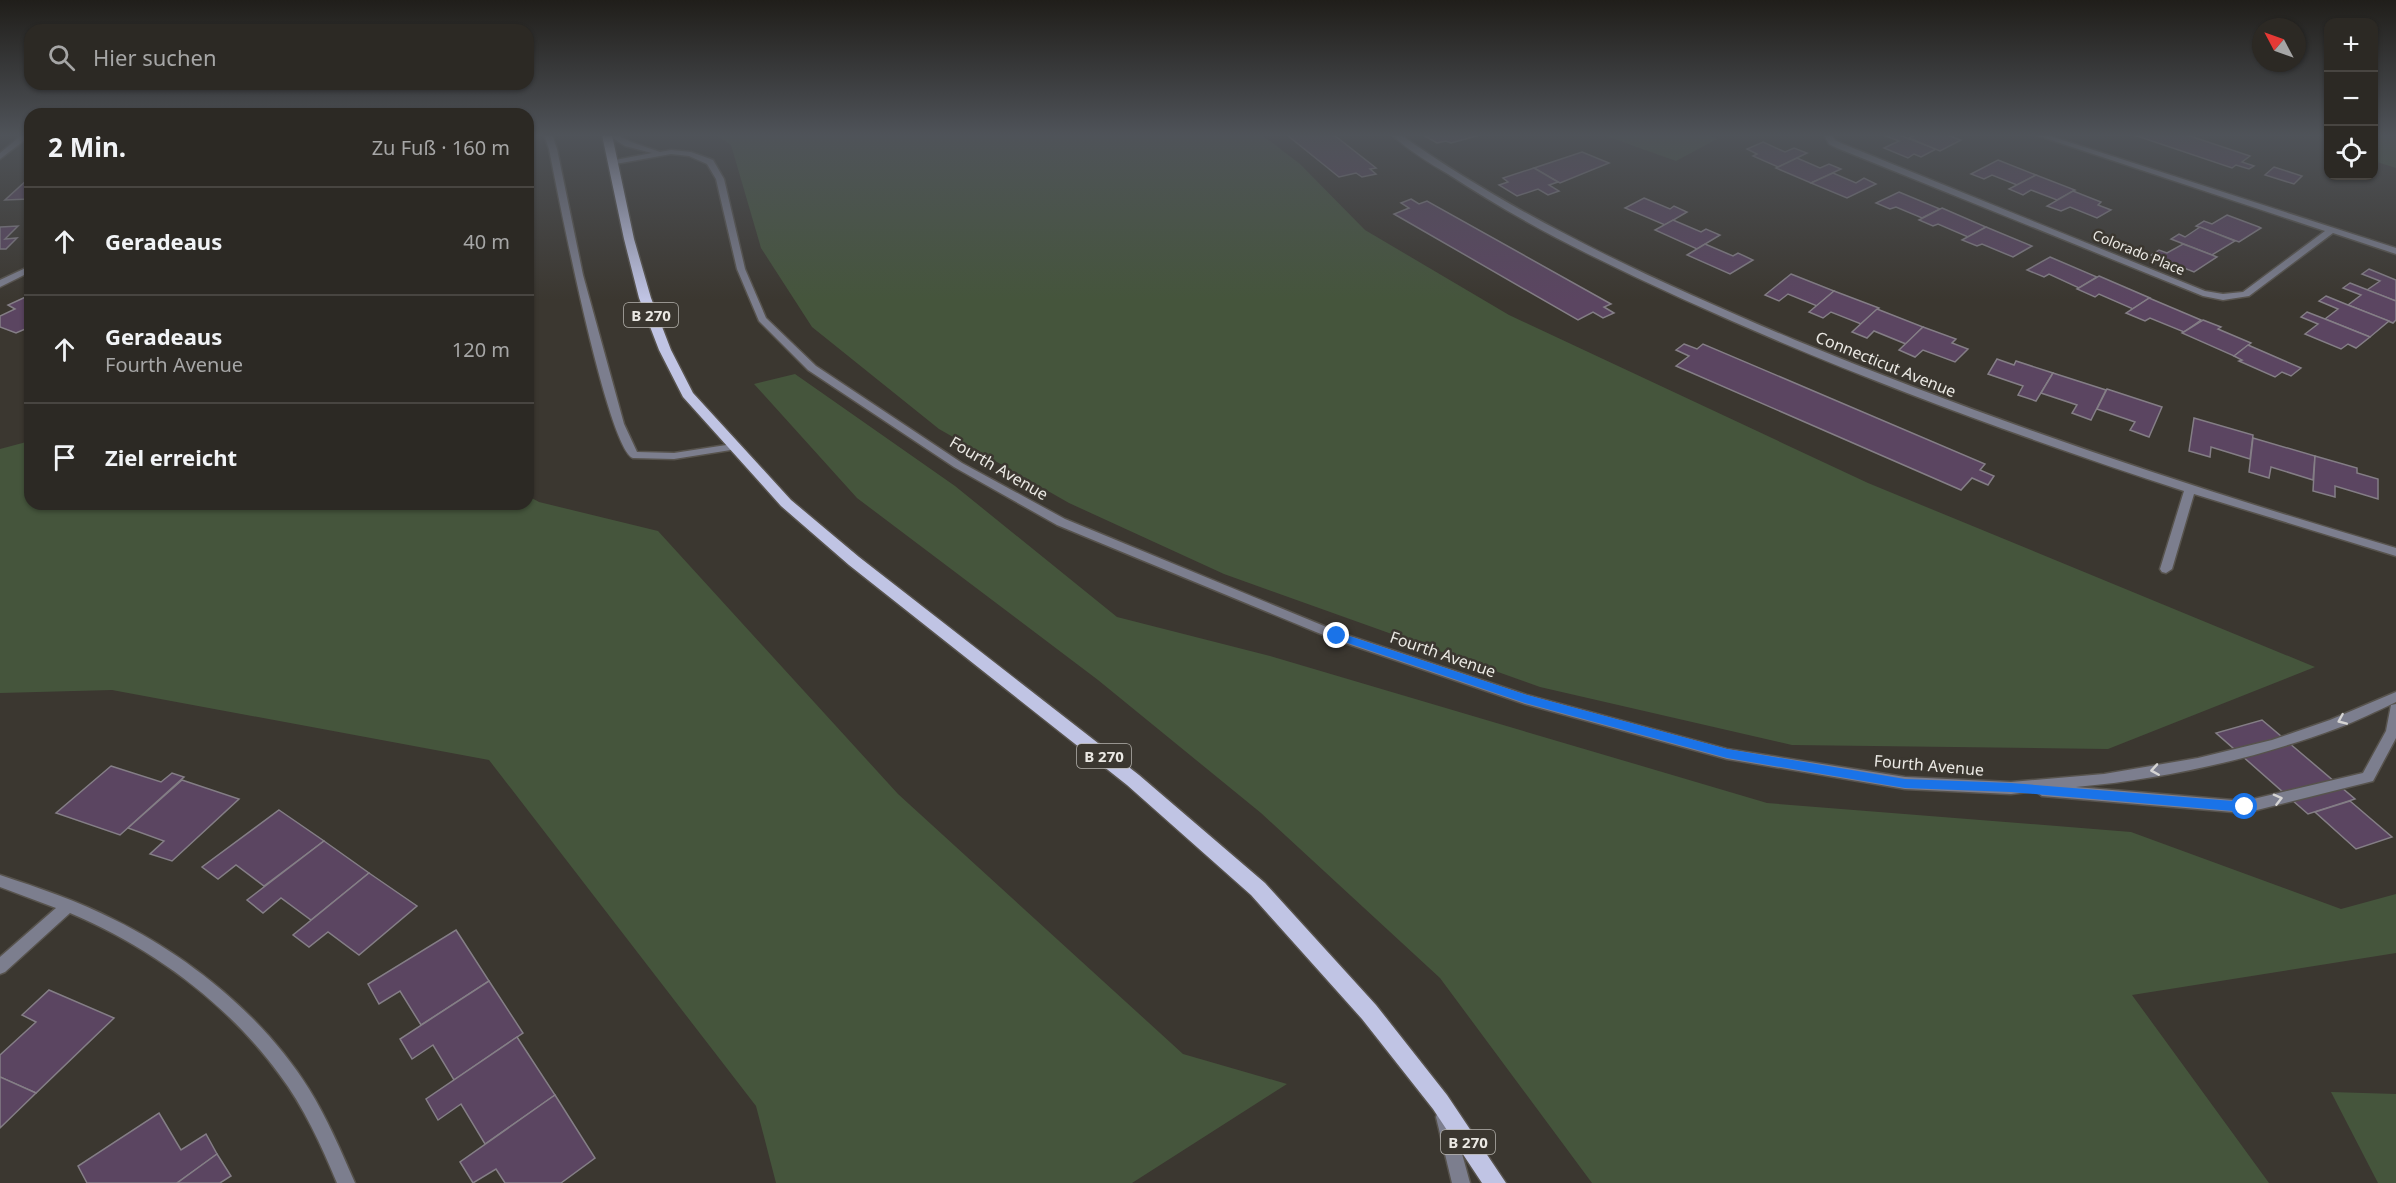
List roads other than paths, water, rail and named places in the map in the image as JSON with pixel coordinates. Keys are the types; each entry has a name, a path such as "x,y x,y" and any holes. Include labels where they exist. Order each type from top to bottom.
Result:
{"main road":[{"name":"B 270","path":"618,190 628,238 645,298 664,350 687,394 733,447 786,503 854,561 1133,780 1258,889 1369,1012 1440,1102 1495,1183"}],"street":[{"path":"561,190 578,275 620,423 633,455 674,456 733,447"},
{"name":"Fourth Avenue","path":"723,190 741,269 762,319 812,368 958,465 1061,522 1337,636 1536,702 1727,754 1905,783 2011,788 2104,779 2198,763 2283,742 2335,724 2396,697"},
{"name":"Connecticut Avenue","path":"1477,190 1525,218 1641,276 1839,363 2190,491 2396,552"},
{"name":"Colorado Place","path":"1949,190 2203,293 2223,297 2246,294 2332,230"},
{"path":"2210,190 2396,252"},
{"path":"0,284 24,272"},
{"path":"2166,569 2190,491"},
{"path":"2011,788 2245,807 2368,777 2393,731 2396,709"},
{"path":"0,880 112,926 162,956 208,990 262,1041 301,1091 334,1153 346,1183"},
{"path":"0,967 68,906"},
{"path":"1440,1102 1461,1183"}]}
